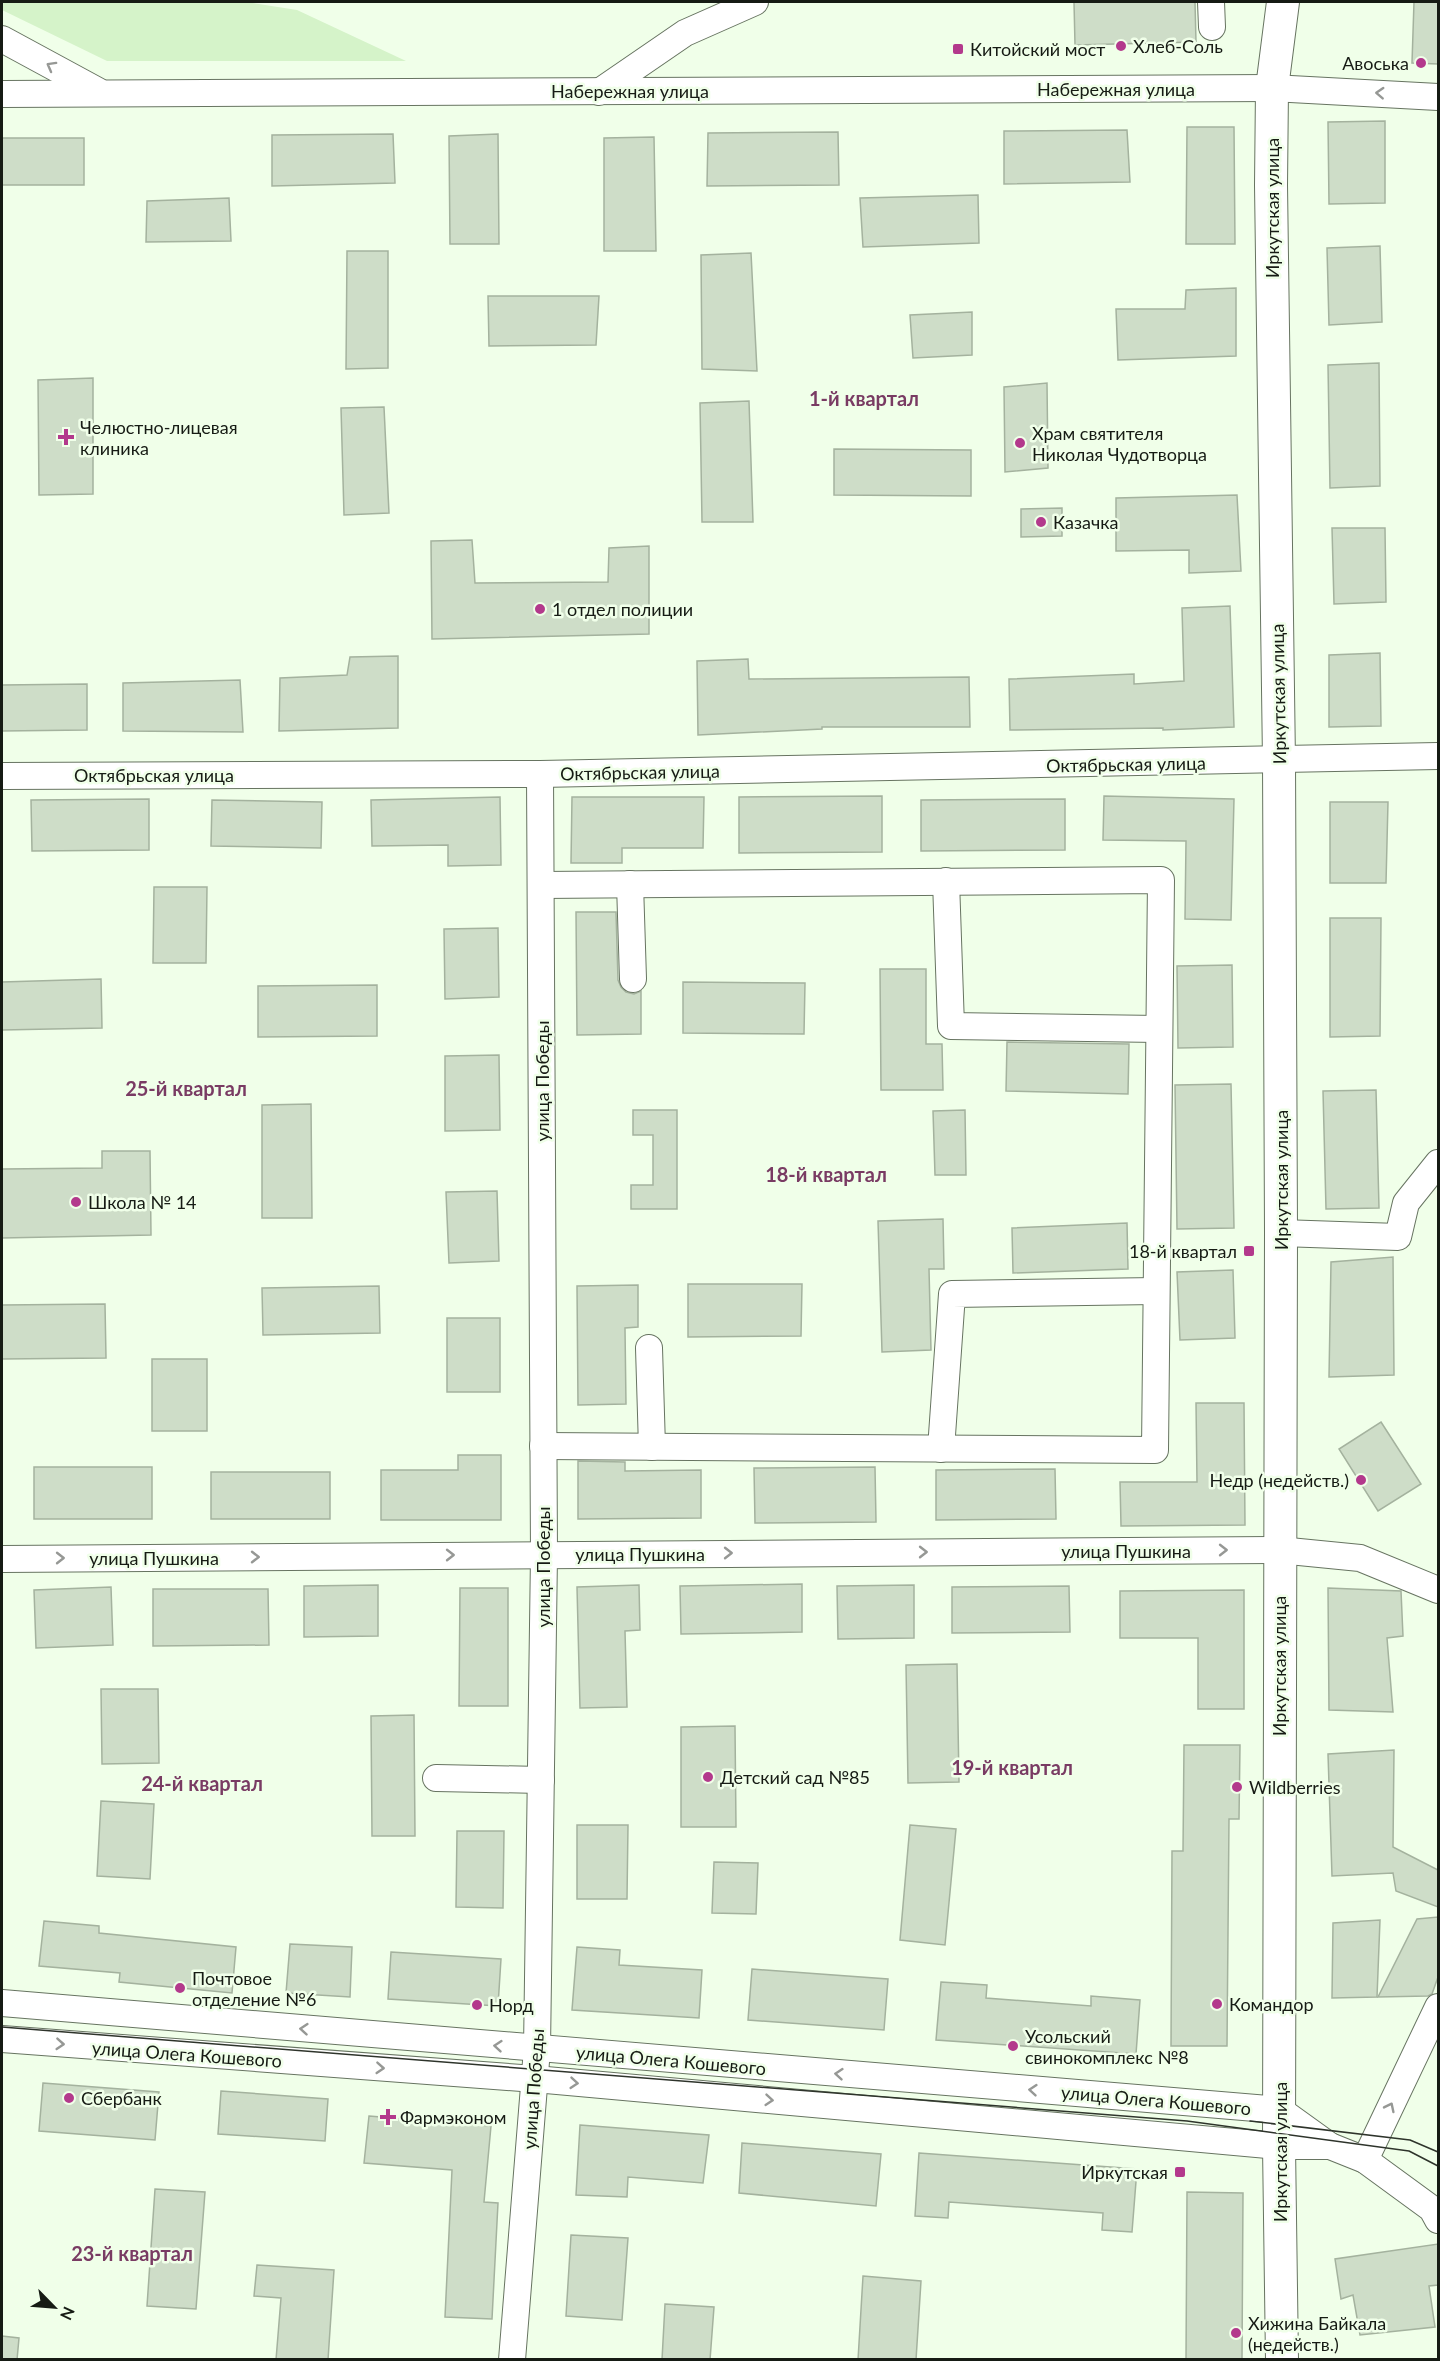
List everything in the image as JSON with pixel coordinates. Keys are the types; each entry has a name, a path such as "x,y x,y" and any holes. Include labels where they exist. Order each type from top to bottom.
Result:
{"main road":[{"name":"Иркутская улица","path":"1282,2360 1279,2146 1281,1233 1279,761 1271,185 1272,87 1283,2"}],"street":[{"path":"599,92 685,33 755,2"},
{"path":"1211,2 1212,27"},
{"name":"Набережная улица","path":"2,39 100,93 1272,87 1438,96"},
{"path":"2,94 100,93"},
{"name":"Октябрьская улица","path":"2,776 540,774 1279,761 1438,756"},
{"name":"улица Победы","path":"512,2360 537,2049 544,1555 540,774"},
{"path":"541,885 1161,879 1155,1450 543,1446"},
{"path":"946,881 951,1026 1159,1029"},
{"path":"630,884 633,979"},
{"path":"1281,1233 1398,1237 1406,1203 1438,1163"},
{"path":"941,1449 952,1294 1156,1291"},
{"path":"650,1348 652,1447"},
{"name":"улица Пушкина","path":"2,1559 1279,1550 1360,1558 1438,1590"},
{"path":"436,1778 541,1780"},
{"name":"улица Олега Кошевого","path":"2,2002 1280,2110"},
{"path":"1365,2160 1438,2007"},
{"name":"улица Олега Кошевого","path":"2,2039 535,2079 1279,2146 1330,2146"},
{"path":"1280,2110 1330,2146 1365,2160 1431,2210 1438,2220"}],"green space":[{"path":"2,2 246,2 297,10 406,61 107,61 2,10"}],"building":[{"path":"1074,2 1195,2 1196,42 1075,45"},
{"path":"1414,2 1438,2 1438,64 1412,63"},
{"path":"1385,121 1385,203 1329,204 1328,122"},
{"path":"1187,127 1234,127 1235,244 1186,244"},
{"path":"1127,130 1130,182 1004,184 1004,131"},
{"path":"838,132 839,185 707,186 708,133"},
{"path":"393,134 395,183 272,186 272,135"},
{"path":"498,134 499,244 450,244 449,136"},
{"path":"654,137 656,251 604,251 604,138"},
{"path":"2,138 84,138 84,185 2,185"},
{"path":"978,195 979,243 863,247 860,198"},
{"path":"229,198 231,241 146,242 147,201"},
{"path":"1380,246 1382,322 1329,325 1327,248"},
{"path":"347,251 388,251 388,368 346,369"},
{"path":"751,253 757,371 702,369 701,255"},
{"path":"1236,288 1236,356 1118,360 1116,309 1185,309 1186,290"},
{"path":"488,296 599,296 596,345 489,346"},
{"path":"972,312 972,355 913,358 910,315"},
{"path":"1379,363 1380,486 1330,488 1328,365"},
{"name":"Челюстно-лицевая клиника","path":"93,378 93,494 39,495 38,380"},
{"path":"1047,383 1048,468 1005,472 1004,387"},
{"path":"749,401 753,522 702,522 700,403"},
{"path":"384,407 389,513 344,515 341,408"},
{"path":"834,449 971,450 971,496 834,495"},
{"path":"1237,495 1241,571 1189,573 1189,550 1116,551 1116,498"},
{"path":"1062,508 1062,536 1021,537 1021,509"},
{"path":"1332,528 1385,528 1386,602 1334,604"},
{"name":"1 отдел полиции","path":"472,540 475,583 608,582 609,548 649,546 649,634 432,639 431,541"},
{"path":"1230,606 1234,727 1163,730 1163,728 1010,730 1009,679 1134,674 1134,684 1184,681 1182,608"},
{"path":"1380,653 1381,726 1329,727 1329,655"},
{"path":"398,656 398,728 279,731 280,678 347,675 350,657"},
{"path":"748,659 749,679 969,677 970,727 822,727 822,729 698,735 697,661"},
{"path":"240,680 243,732 123,731 123,683"},
{"path":"87,684 87,730 2,731 2,685"},
{"path":"882,796 882,852 739,853 739,797"},
{"path":"1104,796 1234,799 1231,920 1185,919 1186,841 1103,840"},
{"path":"500,797 501,865 448,866 448,845 372,846 371,800"},
{"path":"572,797 704,797 703,848 622,848 622,863 571,863"},
{"path":"149,799 149,850 32,851 31,800"},
{"path":"1065,799 1065,850 921,851 921,800"},
{"path":"212,800 322,802 321,848 211,846"},
{"path":"1330,802 1388,802 1386,883 1330,883"},
{"path":"154,887 207,887 206,963 153,963"},
{"path":"576,912 616,912 618,980 626,992 634,994 641,991 641,1034 577,1035"},
{"path":"1330,918 1381,918 1380,1036 1330,1037"},
{"path":"498,928 499,997 445,999 444,929"},
{"path":"1232,965 1233,1047 1178,1048 1177,966"},
{"path":"880,969 926,969 926,1044 942,1044 943,1090 881,1090"},
{"path":"101,979 102,1028 2,1030 2,982"},
{"path":"683,982 805,983 804,1034 683,1033"},
{"path":"377,985 377,1036 258,1037 258,986"},
{"path":"1007,1042 1129,1044 1128,1094 1006,1091"},
{"path":"499,1055 500,1130 445,1131 445,1056"},
{"path":"1231,1084 1234,1228 1177,1229 1175,1085"},
{"path":"1376,1090 1379,1208 1326,1209 1323,1091"},
{"path":"311,1104 312,1218 262,1218 262,1105"},
{"path":"633,1110 677,1110 677,1209 631,1209 631,1185 653,1185 653,1135 633,1135"},
{"path":"965,1110 966,1175 935,1175 933,1111"},
{"name":"Школа № 14","path":"102,1151 150,1151 151,1235 2,1238 2,1169 102,1168"},
{"path":"497,1191 499,1261 449,1263 446,1192"},
{"path":"943,1219 944,1269 929,1269 931,1350 882,1352 878,1221"},
{"path":"1127,1223 1128,1269 1013,1273 1012,1228"},
{"path":"1393,1257 1394,1375 1329,1377 1331,1262"},
{"path":"1233,1270 1235,1338 1180,1340 1177,1272"},
{"path":"688,1284 802,1284 801,1336 688,1337"},
{"path":"638,1285 638,1327 625,1328 626,1404 578,1405 577,1286"},
{"path":"379,1286 380,1333 263,1335 262,1288"},
{"path":"105,1304 106,1358 2,1359 2,1305"},
{"path":"447,1318 500,1318 500,1392 447,1392"},
{"path":"152,1359 207,1359 207,1431 152,1431"},
{"path":"1196,1403 1244,1403 1245,1525 1121,1526 1120,1482 1197,1482"},
{"path":"1381,1422 1421,1484 1378,1511 1339,1449"},
{"path":"458,1455 501,1455 501,1520 381,1520 381,1470 458,1470"},
{"path":"578,1461 625,1462 625,1471 701,1470 701,1518 578,1519"},
{"path":"34,1467 152,1467 152,1519 34,1519"},
{"path":"875,1467 876,1522 755,1523 754,1468"},
{"path":"1055,1469 1056,1519 936,1520 936,1470"},
{"path":"211,1472 330,1472 330,1519 211,1519"},
{"path":"802,1584 802,1632 681,1634 680,1586"},
{"path":"378,1585 378,1636 304,1637 304,1586"},
{"path":"639,1585 640,1630 625,1631 627,1707 580,1708 577,1587"},
{"path":"914,1585 914,1638 838,1639 837,1586"},
{"path":"1069,1586 1070,1632 952,1633 952,1587"},
{"path":"111,1587 113,1645 36,1648 34,1590"},
{"path":"460,1588 508,1588 508,1706 459,1706"},
{"path":"1328,1588 1401,1591 1403,1636 1387,1638 1393,1712 1329,1710"},
{"path":"153,1589 268,1589 269,1645 153,1646"},
{"path":"1244,1590 1244,1709 1198,1709 1198,1638 1120,1638 1120,1591"},
{"path":"957,1664 959,1782 908,1783 906,1665"},
{"path":"101,1689 158,1689 159,1763 102,1764"},
{"path":"414,1715 415,1836 372,1836 371,1716"},
{"name":"Детский сад №85","path":"735,1726 736,1827 681,1827 681,1727"},
{"path":"1184,1745 1240,1745 1239,1819 1229,1819 1227,2046 1171,2046 1172,1851 1183,1851"},
{"path":"1394,1750 1393,1847 1438,1870 1438,1907 1396,1891 1393,1873 1332,1876 1328,1754"},
{"path":"101,1801 154,1804 150,1879 97,1876"},
{"path":"577,1825 628,1825 627,1899 577,1899"},
{"path":"910,1825 956,1829 945,1945 900,1940"},
{"path":"457,1831 504,1831 503,1908 456,1907"},
{"path":"714,1862 758,1863 756,1914 712,1913"},
{"path":"1438,1917 1438,1977 1432,1994 1378,1997 1417,1919"},
{"path":"1380,1920 1377,1997 1332,1998 1333,1923"},
{"path":"44,1921 99,1926 99,1933 236,1947 232,1993 119,1982 120,1973 39,1966"},
{"path":"290,1944 352,1947 350,1997 286,1993"},
{"path":"577,1947 620,1950 619,1965 702,1970 699,2018 572,2010"},
{"path":"391,1952 501,1959 498,2006 388,1999"},
{"path":"752,1969 888,1979 884,2030 748,2020"},
{"path":"941,1982 987,1985 986,1998 1091,2006 1091,1996 1140,2000 1136,2054 936,2040"},
{"path":"43,2083 159,2092 155,2140 39,2131"},
{"path":"221,2091 328,2099 325,2141 218,2134"},
{"path":"369,2116 491,2126 484,2202 498,2203 492,2319 445,2317 452,2170 364,2163"},
{"path":"580,2125 709,2135 703,2183 628,2177 627,2197 576,2195"},
{"path":"742,2143 881,2154 876,2206 739,2193"},
{"path":"919,2153 1137,2169 1132,2232 1102,2230 1103,2213 949,2202 948,2218 915,2216"},
{"path":"155,2189 205,2192 196,2309 147,2306"},
{"path":"1187,2192 1243,2193 1242,2360 1186,2360"},
{"path":"571,2235 628,2238 622,2320 566,2316"},
{"path":"1438,2244 1438,2285 1429,2286 1435,2327 1360,2335 1353,2295 1341,2299 1335,2259"},
{"path":"257,2265 334,2270 328,2360 276,2360 281,2298 254,2296"},
{"path":"863,2276 921,2281 916,2360 858,2360"},
{"path":"665,2304 714,2307 710,2360 662,2360"},
{"path":"2,2336 19,2338 17,2360 2,2360"}],"tram line":[{"path":"2,2027 1187,2121 1409,2151 1438,2166"},
{"path":"1250,2121 1410,2140 1438,2152"}],"place":[{"name":"Хлеб-Соль","path":"1121,46"},
{"name":"Китойский мост","path":"958,49"},
{"name":"Авоська","path":"1421,63"},
{"name":"Челюстно-лицевая клиника","path":"66,437"},
{"name":"Храм святителя Николая Чудотворца","path":"1020,443"},
{"name":"Казачка","path":"1041,522"},
{"name":"1 отдел полиции","path":"540,609"},
{"name":"Школа № 14","path":"76,1202"},
{"name":"18-й квартал","path":"1249,1251"},
{"name":"Недр (недейств.)","path":"1361,1480"},
{"name":"Детский сад №85","path":"708,1777"},
{"name":"Wildberries","path":"1237,1787"},
{"name":"Почтовое отделение №6","path":"180,1988"},
{"name":"Командор","path":"1217,2004"},
{"name":"Норд","path":"477,2005"},
{"name":"Усольский свинокомплекс №8","path":"1013,2046"},
{"name":"Сбербанк","path":"69,2098"},
{"name":"Фармэконом","path":"388,2117"},
{"name":"Иркутская","path":"1180,2172"},
{"name":"Хижина Байкала (недейств.)","path":"1236,2333"}],"district":[{"name":"1-й квартал","path":"864,398"},
{"name":"25-й квартал","path":"186,1088"},
{"name":"18-й квартал","path":"826,1174"},
{"name":"19-й квартал","path":"1012,1767"},
{"name":"24-й квартал","path":"202,1783"},
{"name":"23-й квартал","path":"132,2253"}]}
